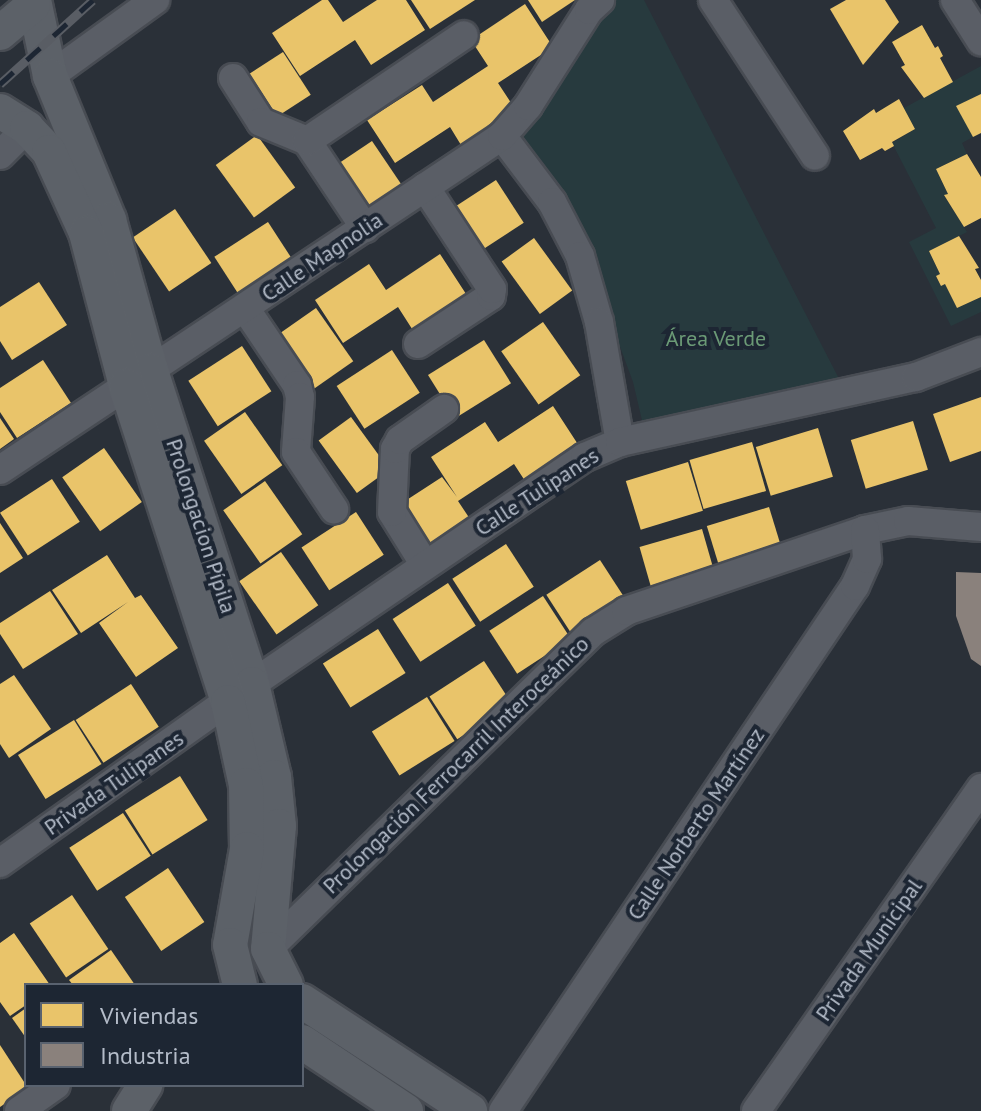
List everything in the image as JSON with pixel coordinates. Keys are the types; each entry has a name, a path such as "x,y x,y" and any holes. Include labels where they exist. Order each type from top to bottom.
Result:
{"main road":[{"name":"Prolongacion Pípila","path":"32,2 50,76 98,227 138,379 240,693 274,777 279,826 268,949"},
{"path":"0,33 32,2"},
{"name":"Prolongacion Pípila","path":"14,120 49,152 98,227"},
{"name":"Prolongacion Pípila","path":"230,981 230,945 247,849 240,693"},
{"path":"268,949 285,983"},
{"path":"304,1002 470,1111"},
{"path":"304,1043 406,1111"},
{"path":"129,1111 144,1087"}],"street":[{"path":"50,76 155,0"},
{"name":"Calle Magnolia","path":"0,470 502,136 528,106 589,10 600,0"},
{"path":"713,0 815,156"},
{"path":"955,0 981,41"},
{"path":"307,141 464,35"},
{"path":"233,78 261,122 307,141 365,228"},
{"path":"0,155 14,120"},
{"path":"502,136 552,202 580,256 599,322 620,442"},
{"path":"418,344 491,296 492,289 425,187"},
{"path":"245,308 297,385 300,397 296,452 334,509"},
{"name":"Calle Tulipanes","path":"240,693 585,457 620,442 916,377 981,352"},
{"path":"425,565 392,512 395,449 400,440 444,409"},
{"name":"Prolongación Ferrocarril Interoceánico","path":"268,949 593,632 626,611 865,530 908,521 981,527"},
{"name":"Calle Norberto Martínez","path":"503,1111 855,586 867,559 865,530"},
{"name":"Privada Tulipanes","path":"0,863 240,693"},
{"name":"Privada Municipal","path":"756,1111 981,788"},
{"path":"19,1111 53,1087"}],"green space":[{"name":"Área Verde","path":"600,0 644,0 852,404 649,450 633,382 587,257 506,132"},
{"path":"981,66 981,94 957,106 973,137 962,143 967,154 936,169 948,194 944,196 967,232 929,251 940,274 936,277 941,286 945,284 957,308 981,297 981,312 951,326 909,242 936,228 892,143 915,129 904,108"}],"building: Viviendas":[{"path":"322,0 328,0 343,22 377,0 406,0 425,30 371,65 355,40 300,76 272,33"},
{"path":"411,0 475,0 430,29"},
{"path":"528,0 575,0 542,22"},
{"path":"846,0 885,0 899,22 863,65 830,9"},
{"path":"525,4 553,47 498,83 515,109 461,145 450,127 395,163 367,120 422,85 433,102 488,66 471,40"},
{"path":"922,25 935,48 938,46 943,56 940,58 953,82 924,98 901,67 905,65 892,42"},
{"path":"283,52 311,95 277,117 249,74"},
{"path":"981,94 981,133 973,137 956,106"},
{"path":"899,99 915,129 892,142 894,146 885,151 882,148 860,160 843,131 874,109 876,113"},
{"path":"257,135 295,188 254,218 216,165"},
{"path":"372,141 401,184 368,206 339,163"},
{"path":"967,154 981,177 981,218 964,227 944,195 948,194 936,169"},
{"path":"496,180 524,223 484,249 456,206"},
{"path":"175,209 211,263 169,291 133,238"},
{"path":"268,222 296,265 242,300 214,257"},
{"path":"959,236 979,268 975,269 981,280 981,297 957,308 945,284 941,286 936,276 940,274 929,251"},
{"path":"534,238 572,291 540,314 502,262"},
{"path":"440,254 468,297 414,332 398,307 343,343 315,300 369,264 386,290"},
{"path":"39,282 67,325 12,360 0,341 0,307"},
{"path":"316,308 353,361 312,390 274,337"},
{"path":"543,322 580,375 539,404 501,351"},
{"path":"484,340 511,383 455,418 428,375"},
{"path":"242,346 271,391 218,426 188,381"},
{"path":"392,350 420,393 364,429 337,386"},
{"path":"43,360 71,403 17,438 0,412 0,388"},
{"path":"981,397 981,451 950,462 933,414"},
{"path":"553,406 581,449 527,484 514,464 458,501 470,519 430,546 402,503 442,477 457,497 431,457 485,422 498,442"},
{"path":"245,412 282,465 241,494 204,441"},
{"path":"351,417 389,470 357,493 319,441"},
{"path":"0,418 14,439 0,449"},
{"path":"913,421 928,470 866,489 851,440"},
{"path":"818,428 833,477 771,496 756,447"},
{"path":"752,442 766,491 704,509 690,460"},
{"path":"104,448 142,502 100,531 62,477"},
{"path":"688,462 703,511 641,530 626,481"},
{"path":"52,479 80,522 28,556 0,513"},
{"path":"265,481 302,534 261,563 223,510"},
{"path":"769,507 784,557 722,576 707,526"},
{"path":"356,512 384,555 329,590 301,547"},
{"path":"0,523 23,558 0,573"},
{"path":"702,529 716,579 654,597 640,547"},
{"path":"506,544 534,587 480,622 452,579"},
{"path":"281,552 318,605 277,634 239,581"},
{"path":"107,555 135,598 141,595 178,648 136,677 99,623 128,602 81,633 52,590"},
{"path":"600,560 628,603 574,638 546,595"},
{"path":"448,583 476,626 420,662 393,619"},
{"path":"50,591 78,634 23,669 0,634 0,623"},
{"path":"543,596 571,639 517,674 489,631"},
{"path":"378,629 406,673 350,708 323,663"},
{"path":"484,661 512,704 457,739 429,696"},
{"path":"14,675 51,729 9,758 0,744 0,684"},
{"path":"131,684 159,727 103,763 76,720"},
{"path":"427,697 455,741 399,776 372,731"},
{"path":"74,720 102,764 46,799 18,755"},
{"path":"180,776 208,820 152,855 125,810"},
{"path":"123,813 151,856 97,891 69,848"},
{"path":"168,868 204,922 161,951 125,897"},
{"path":"72,895 108,949 66,977 30,924"},
{"path":"14,933 49,983 24,983 24,1006 10,1016 0,1002 0,943"},
{"path":"111,950 134,983 71,983 69,980"},
{"path":"24,1009 24,1035 12,1018"},
{"path":"0,1045 24,1082 24,1087 28,1088 0,1107"}],"building: Industria":[{"path":"956,572 981,573 981,666 971,659 956,616"}],"railway":[{"path":"0,84 93,0"}]}
